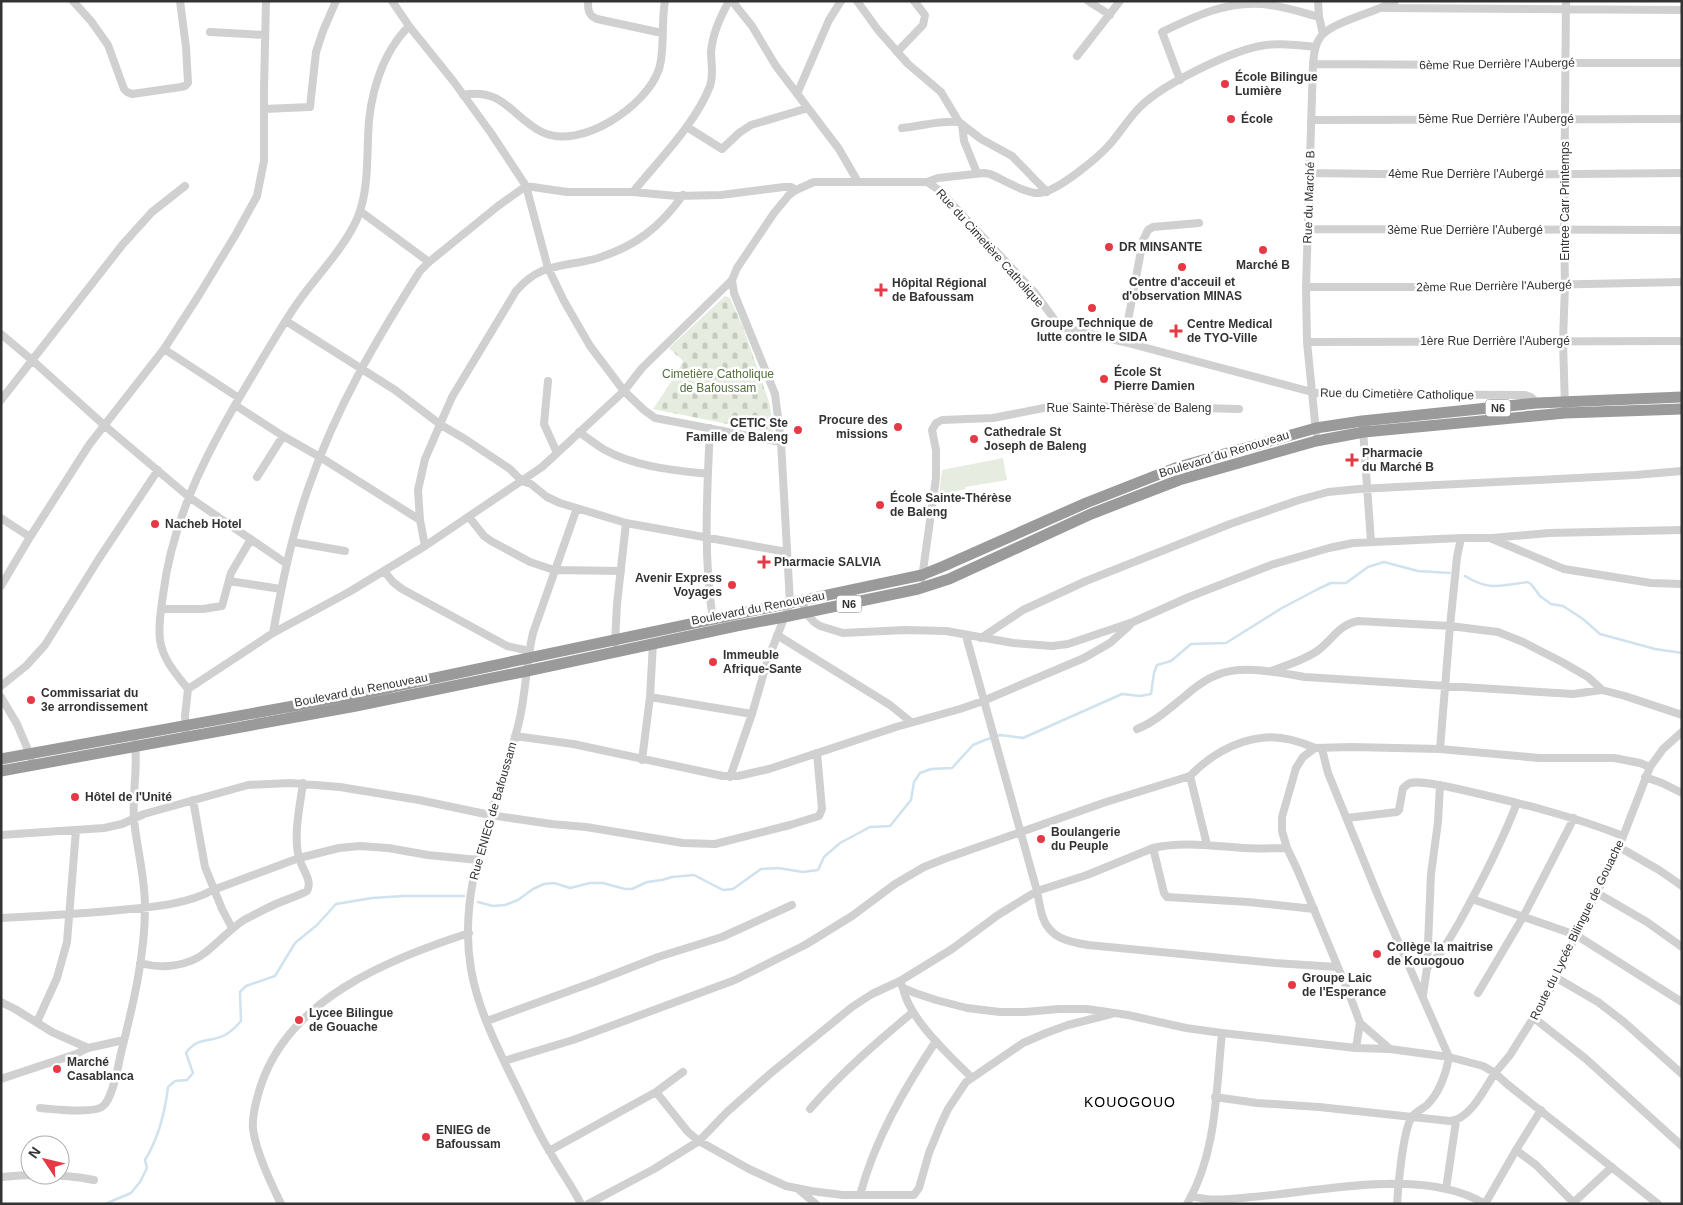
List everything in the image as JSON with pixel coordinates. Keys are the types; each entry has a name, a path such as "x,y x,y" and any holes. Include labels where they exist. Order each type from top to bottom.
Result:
{"highway":[{"name":"Boulevard du Renouveau","path":"1,771 187,737 528,661 616,645 712,620 790,603 804,607 922,588 949,579 1092,514 1178,480 1363,427 1565,401 1682,397"},
{"name":"Boulevard du Renouveau","path":"1316,428 1363,427 1565,414 1682,410"},
{"name":"N6","path":"1086,503 1175,468 1316,428"},
{"path":"1175,468 1178,480"},
{"name":"Boulevard du Renouveau","path":"616,645 653,643 784,618 804,607 922,575 1086,503"},
{"path":"1086,503 1092,514"},
{"path":"1009,538 1014,548"},
{"name":"Boulevard du Renouveau","path":"1,759 186,724 322,706"}],"street":[{"path":"73,1 108,45 124,89 132,94 181,87 188,83 186,46 180,1"},
{"path":"1,586 30,537 104,424 164,349 199,295 257,196 264,161 266,1"},
{"path":"264,109 310,107 316,52 336,1"},
{"path":"588,1 588,10 597,19 662,33"},
{"path":"464,96 475,93 500,100 506,103 522,119 550,135 574,135 601,126 622,114 640,98 656,78 660,67 665,1"},
{"path":"633,192 687,126 707,94 713,74 711,54 714,33 731,1 752,26 776,66 796,94 839,149 858,182"},
{"path":"796,94 829,20 841,1"},
{"path":"857,1 897,52 918,74 941,92 961,123 977,136 1012,156 1047,192"},
{"path":"897,52 925,21 925,15 914,1"},
{"path":"1088,1 1110,15"},
{"path":"1077,56 1120,1"},
{"name":"Rue du Marché B","path":"1316,441 1307,342 1306,287 1315,47 1323,34 1345,22 1395,1"},
{"path":"1317,2 1323,34"},
{"path":"395,3 409,26 490,132 526,186 548,268 564,301 590,346 624,391 655,418 781,442"},
{"path":"1180,80 1162,32 1196,16 1232,6 1248,4 1278,7 1319,17"},
{"path":"1382,8 1566,5 1682,10"},
{"name":"Entree Carr Printemps","path":"1565,414 1566,5"},
{"path":"187,737 188,689 174,673 163,652 159,628 164,582 172,543 188,497 206,457 237,402 286,322 351,230 360,211 366,176 370,110 374,94 391,49 400,34 409,26"},
{"path":"210,32 265,35"},
{"path":"927,182 938,178 978,173 990,174 1031,193 1047,192 1063,183 1111,143 1141,106 1180,80 1211,63 1255,47 1286,44 1315,47"},
{"name":"6ème Rue Derrière l'Aubergé","path":"1313,64 1682,63"},
{"path":"687,126 722,149 738,133 751,125 808,108"},
{"name":"5ème Rue Derrière l'Aubergé","path":"1311,120 1682,119"},
{"path":"902,128 943,121 961,123"},
{"path":"961,123 964,141 978,173"},
{"name":"4ème Rue Derrière l'Aubergé","path":"1310,172 1454,175 1682,173"},
{"name":"Rue du Cimetière Catholique","path":"188,689 274,634 425,546 542,467 624,391 638,372 732,280 774,213 788,195 814,182 927,182 939,190 1034,293 1057,323 1068,329 1323,394 1525,395 1531,397 1537,404"},
{"path":"1,400 123,244 152,212 186,186"},
{"path":"274,634 286,564 300,512 320,457 340,410 361,368 415,278 429,262 498,206 526,186 566,192 633,192 683,195 721,195 784,187 796,190"},
{"path":"425,546 420,520 418,490 428,452 456,391 516,291 525,281 548,268 597,258 634,243 661,222 683,195"},
{"path":"360,211 429,262"},
{"path":"1124,342 1143,240 1148,230 1153,227 1199,223"},
{"name":"3ème Rue Derrière l'Aubergé","path":"1308,230 1682,230"},
{"path":"730,777 777,635 790,603 781,442 775,394 734,293 732,280"},
{"name":"2ème Rue Derrière l'Aubergé","path":"1306,287 1447,288 1682,282"},
{"path":"286,322 395,390 441,424 510,469 522,481 531,484 547,497 626,523 787,552"},
{"path":"1,334 188,497 286,564"},
{"name":"1ère Rue Derrière l'Aubergé","path":"1307,342 1682,342"},
{"path":"164,349 283,436 420,520"},
{"path":"548,381 544,424 557,453"},
{"name":"Rue Sainte-Thérèse de Baleng","path":"922,575 936,478 936,450 932,430 936,423 942,420 993,418 1049,407 1128,406 1239,409"},
{"path":"1363,427 1371,542"},
{"path":"710,428 706,537 708,586 712,620"},
{"path":"579,432 605,450 626,459 666,468 708,474"},
{"path":"257,477 283,436"},
{"path":"1,686 26,666 45,645 100,557 158,470"},
{"path":"981,638 1023,610 1086,580 1275,507 1328,492 1682,471"},
{"name":"Rue ENIEG de Bafoussam","path":"577,508 533,633 522,709 490,815 470,896 469,933 471,968 487,1021 504,1061 549,1151 582,1204"},
{"path":"469,517 484,536 530,562 554,570 621,571"},
{"path":"1,518 30,537"},
{"path":"616,645 626,523"},
{"path":"804,607 810,619 820,626 843,633 905,630 946,632 1013,643 1052,646 1068,644 1133,622 1271,565 1329,548 1371,542 1490,538 1549,533 1682,530"},
{"path":"1440,749 1450,626 1457,557 1461,538"},
{"path":"1490,538 1564,569 1651,583 1682,584"},
{"path":"161,609 219,608 224,603 228,581 239,557 251,539"},
{"path":"293,542 345,551"},
{"path":"384,571 397,586 408,593 508,646 528,661"},
{"path":"922,575 922,588"},
{"path":"228,581 281,588"},
{"path":"1270,672 1315,653 1334,634 1350,622 1358,621 1450,626 1498,632 1562,662 1588,677 1602,690"},
{"path":"515,736 573,744 730,777 769,769 911,722 960,709 1084,658 1110,643 1133,622"},
{"path":"777,635 890,706 911,722"},
{"path":"966,636 1037,891 1042,918 1048,928 1059,938 1067,942 1088,945 1275,963 1337,966"},
{"path":"642,760 650,697 653,643"},
{"path":"1137,729 1165,712 1198,686 1217,675 1231,671 1270,672 1305,677 1573,694 1602,690 1682,715"},
{"path":"1,697 17,724 34,765"},
{"path":"650,697 752,714"},
{"name":"Route du Lycée Bilingue de Gouache","path":"1456,1121 1477,1100 1534,1018 1619,847 1650,767 1663,748 1682,732"},
{"path":"40,1108 99,1109 104,1106 115,1083 140,963 145,908 144,885 134,819 135,747 133,735"},
{"path":"504,1061 573,1040 735,980 818,938 852,916 895,884 924,867 1020,831 1190,776 1207,760 1220,752 1262,737 1301,742 1319,748 1440,749 1540,758 1614,758 1650,767"},
{"path":"1674,739 1682,744"},
{"path":"1319,748 1380,898 1449,1057 1447,1068 1435,1096 1412,1116 1408,1124 1398,1184 1397,1204"},
{"path":"1319,748 1298,762 1282,817 1282,831 1287,848 1360,1023 1390,1049"},
{"path":"1,835 104,828 192,800 258,784 303,783 419,800 490,815 586,827 683,843 715,844 819,816 822,809 817,753"},
{"path":"1190,776 1207,845"},
{"path":"1645,777 1682,793"},
{"path":"140,963 155,966 175,966 190,961 204,954 232,928 245,920 307,891 309,884 299,858 297,839 303,783"},
{"path":"1348,818 1397,812 1404,788 1410,783 1440,785 1517,803 1574,818 1623,836"},
{"path":"1423,997 1427,968 1431,874 1438,822 1440,785"},
{"path":"192,800 205,867 213,890 232,928"},
{"path":"1427,968 1442,952 1472,899 1510,822 1517,803"},
{"path":"1478,993 1523,917 1574,818"},
{"path":"37,1022 44,1010 63,960 70,915 76,830"},
{"path":"588,1204 699,1141 727,1112 771,1073 852,1007 872,994 902,985 998,916 1037,891 1087,875 1153,848 1172,845 1207,845 1246,848 1287,848"},
{"path":"1,918 70,915 145,908 182,902 299,858 339,848 360,846 388,848 428,855 478,860"},
{"path":"1619,847 1660,870 1682,886"},
{"path":"1153,848 1164,893 1167,897 1314,909"},
{"path":"1597,893 1647,922 1682,946"},
{"path":"1472,899 1576,935 1682,1002"},
{"path":"487,1021 658,957 722,937 792,905"},
{"path":"281,1204 260,1155 253,1131 253,1116 267,1070 285,1040 322,1002 348,985 403,958 469,933"},
{"path":"1555,977 1605,1007 1682,1074"},
{"path":"902,985 904,995 913,1012 936,1041 971,1077"},
{"path":"902,985 936,1000 967,1008 1000,1012 1059,1009 1116,1013 1186,1028 1356,1048 1390,1049 1449,1057 1483,1066 1496,1073 1658,1204"},
{"path":"1,1002 66,1040 88,1048"},
{"path":"810,1109 827,1089 876,1042 913,1012"},
{"path":"656,1092 688,1132 699,1141 786,1186 843,1195 910,1195 917,1193 929,1153 940,1126 961,1087 971,1077 1023,1044 1046,1033 1068,1025 1116,1013"},
{"path":"1534,1018 1586,1059 1682,1146"},
{"path":"1356,1048 1360,1023"},
{"path":"1187,1204 1196,1186 1210,1145 1222,1033"},
{"path":"1,1079 76,1054 88,1048 124,1040"},
{"path":"860,1196 867,1167 879,1138 936,1041"},
{"path":"549,1151 656,1092 683,1072"},
{"path":"1215,1097 1257,1103 1456,1121 1446,1190"},
{"path":"1191,1196 1215,1200 1355,1186 1398,1184 1446,1190 1485,1204 1541,1110"},
{"path":"1516,1150 1536,1165 1573,1203 1612,1167"},
{"path":"1,1177 51,1175 75,1176 94,1180"},
{"path":"798,1188 816,1204"}],"green space":[{"name":"Cimetière Catholique de Bafoussam","path":"725,296 730,298 743,327 770,405 773,433 653,409 683,361 669,348"},
{"path":"1003,458 1007,480 965,487 966,489 952,492 952,494 939,496 942,470"}],"waterway":[{"path":"478,902 493,906 505,905 518,900 533,889 544,884 554,883 570,888 590,883 603,883 632,889 647,882 694,875 723,890 733,889 761,869 778,868 803,872 818,870 824,857 840,843 870,827 890,826 911,800 914,782 920,773 931,769 952,768 973,745 1000,735 1023,738 1122,694 1140,696 1151,694 1157,665 1171,661 1191,644 1226,643 1282,608 1331,583 1346,583 1368,567 1384,562 1418,571 1450,573"},
{"path":"1465,576 1488,586 1527,582 1531,584 1540,596 1551,604 1563,606 1583,619 1600,634 1655,649 1682,653"},
{"path":"105,1204 131,1193 140,1182 147,1168 145,1160 154,1143 160,1125 168,1087 175,1081 187,1080 193,1073 186,1053 195,1044 220,1037 236,1027 241,1021 240,992 246,986 275,976 295,943 317,925 336,904 372,898 464,896"}],"place":[{"name":"École Bilingue Lumière","path":"1225,84"},
{"name":"École","path":"1231,119"},
{"name":"DR MINSANTE","path":"1109,247"},
{"name":"Marché B","path":"1263,250"},
{"name":"Centre d'acceuil et d'observation MINAS","path":"1182,267"},
{"name":"Hôpital Régional de Bafoussam","path":"881,290"},
{"name":"Groupe Technique de lutte contre le SIDA","path":"1092,308"},
{"name":"Centre Medical de TYO-Ville","path":"1176,331"},
{"name":"École St Pierre Damien","path":"1104,379"},
{"name":"Procure des missions","path":"898,427"},
{"name":"CETIC Ste Famille de Baleng","path":"798,430"},
{"name":"Cathedrale St Joseph de Baleng","path":"974,439"},
{"name":"Pharmacie du Marché B","path":"1352,460"},
{"name":"École Sainte-Thérèse de Baleng","path":"880,505"},
{"name":"Nacheb Hotel","path":"155,524"},
{"name":"Pharmacie SALVIA","path":"764,562"},
{"name":"Avenir Express Voyages","path":"732,585"},
{"name":"Immeuble Afrique-Sante","path":"713,662"},
{"name":"Commissariat du 3e arrondissement","path":"31,700"},
{"name":"Hôtel de l'Unité","path":"75,797"},
{"name":"Boulangerie du Peuple","path":"1041,839"},
{"name":"Collège la maitrise de Kouogouo","path":"1377,954"},
{"name":"Groupe Laic de l'Esperance","path":"1292,985"},
{"name":"Lycee Bilingue de Gouache","path":"299,1020"},
{"name":"Marché Casablanca","path":"57,1069"},
{"name":"ENIEG de Bafoussam","path":"426,1137"}],"district":[{"name":"KOUOGOUO","path":"1130,1102"}]}
